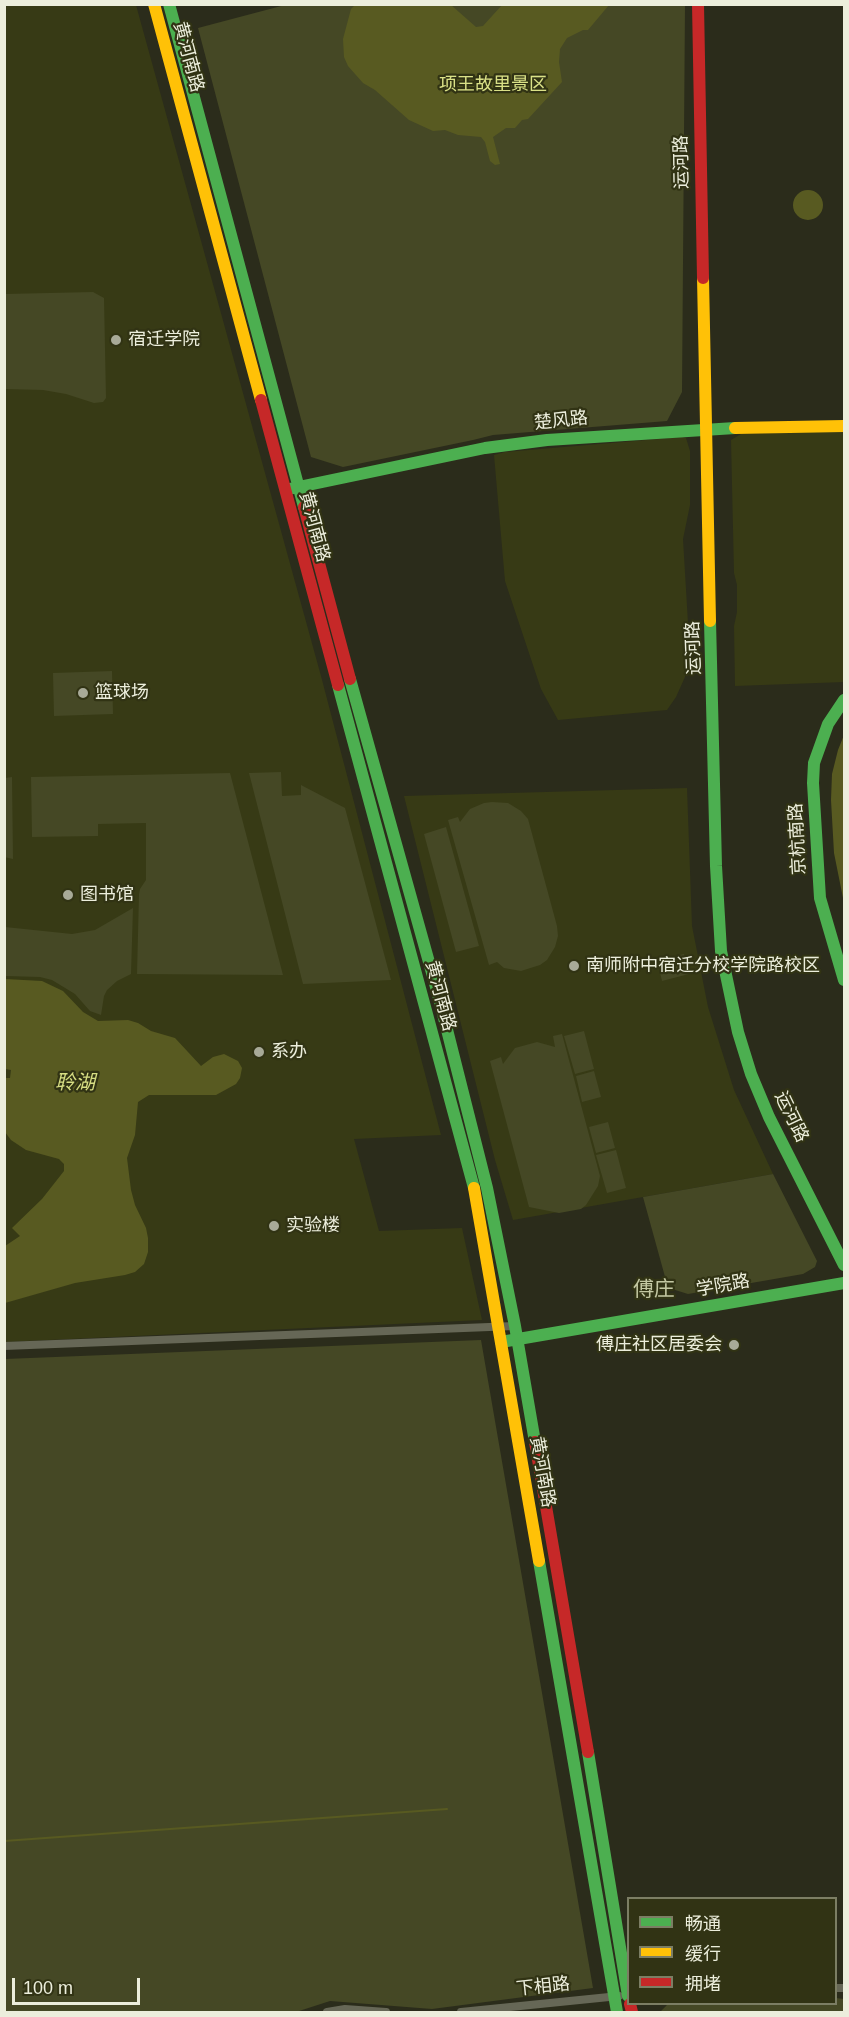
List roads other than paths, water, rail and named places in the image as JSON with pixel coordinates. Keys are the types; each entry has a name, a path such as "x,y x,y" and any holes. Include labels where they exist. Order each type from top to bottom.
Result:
{"main road":[{"name":"黄河南路","path":"154,4 439,998 488,1188 518,1340 627,1989"},
{"name":"黄河南路","path":"169,4 474,1190 618,2013"},
{"name":"运河路","path":"698,4 718,911 726,986 751,1074 769,1117 844,1265"},
{"name":"楚风路","path":"292,489 406,464 547,440 706,428 844,426"},
{"name":"京杭南路","path":"844,700 835,711 825,731 814,763 813,783 820,898 844,980"},
{"name":"学院路","path":"501,1342 844,1283"}],"street":[{"path":"4,1346 515,1326"},
{"name":"下相路","path":"461,2013 627,1995"},
{"path":"327,2013 345,2009 386,2013"}],"water":[{"path":"355,5 451,5 476,27 483,26 502,5 609,5 588,30 567,38 560,49 562,82 528,119 522,120 515,128 506,128 493,137 500,164 495,165 490,161 485,142 481,137 458,135 445,130 433,131 409,120 375,90 363,83 348,66 344,57 343,39 351,9"},
{"path":"808,190 819,194 823,205 819,216 808,220 797,216 793,205 797,194"},
{"path":"844,735 844,903 834,853 831,800 832,774"},
{"name":"聆湖","path":"5,979 42,981 63,991 83,1012 98,1021 128,1020 151,1031 175,1038 201,1066 213,1057 224,1054 238,1061 242,1068 236,1084 216,1095 149,1095 138,1102 135,1135 127,1158 131,1190 148,1238 148,1252 144,1264 135,1272 125,1275 75,1283 5,1303 5,1246 20,1236 12,1228 42,1199 64,1171 64,1164 59,1159 26,1150 11,1140 5,1132 6,1078 10,1078 11,1070 5,1069"}],"waterway":[{"path":"4,1841 447,1809"}],"place":[{"name":"宿迁学院","path":"116,340"},
{"name":"篮球场","path":"83,693"},
{"name":"图书馆","path":"68,895"},
{"name":"南师附中宿迁分校学院路校区","path":"574,966"},
{"name":"系办","path":"259,1052"},
{"name":"实验楼","path":"274,1226"},
{"name":"傅庄社区居委会","path":"734,1345"}],"district":[{"name":"傅庄","path":"654,1290"}],"park label":[{"name":"项王故里景区","path":"493,85"}]}
